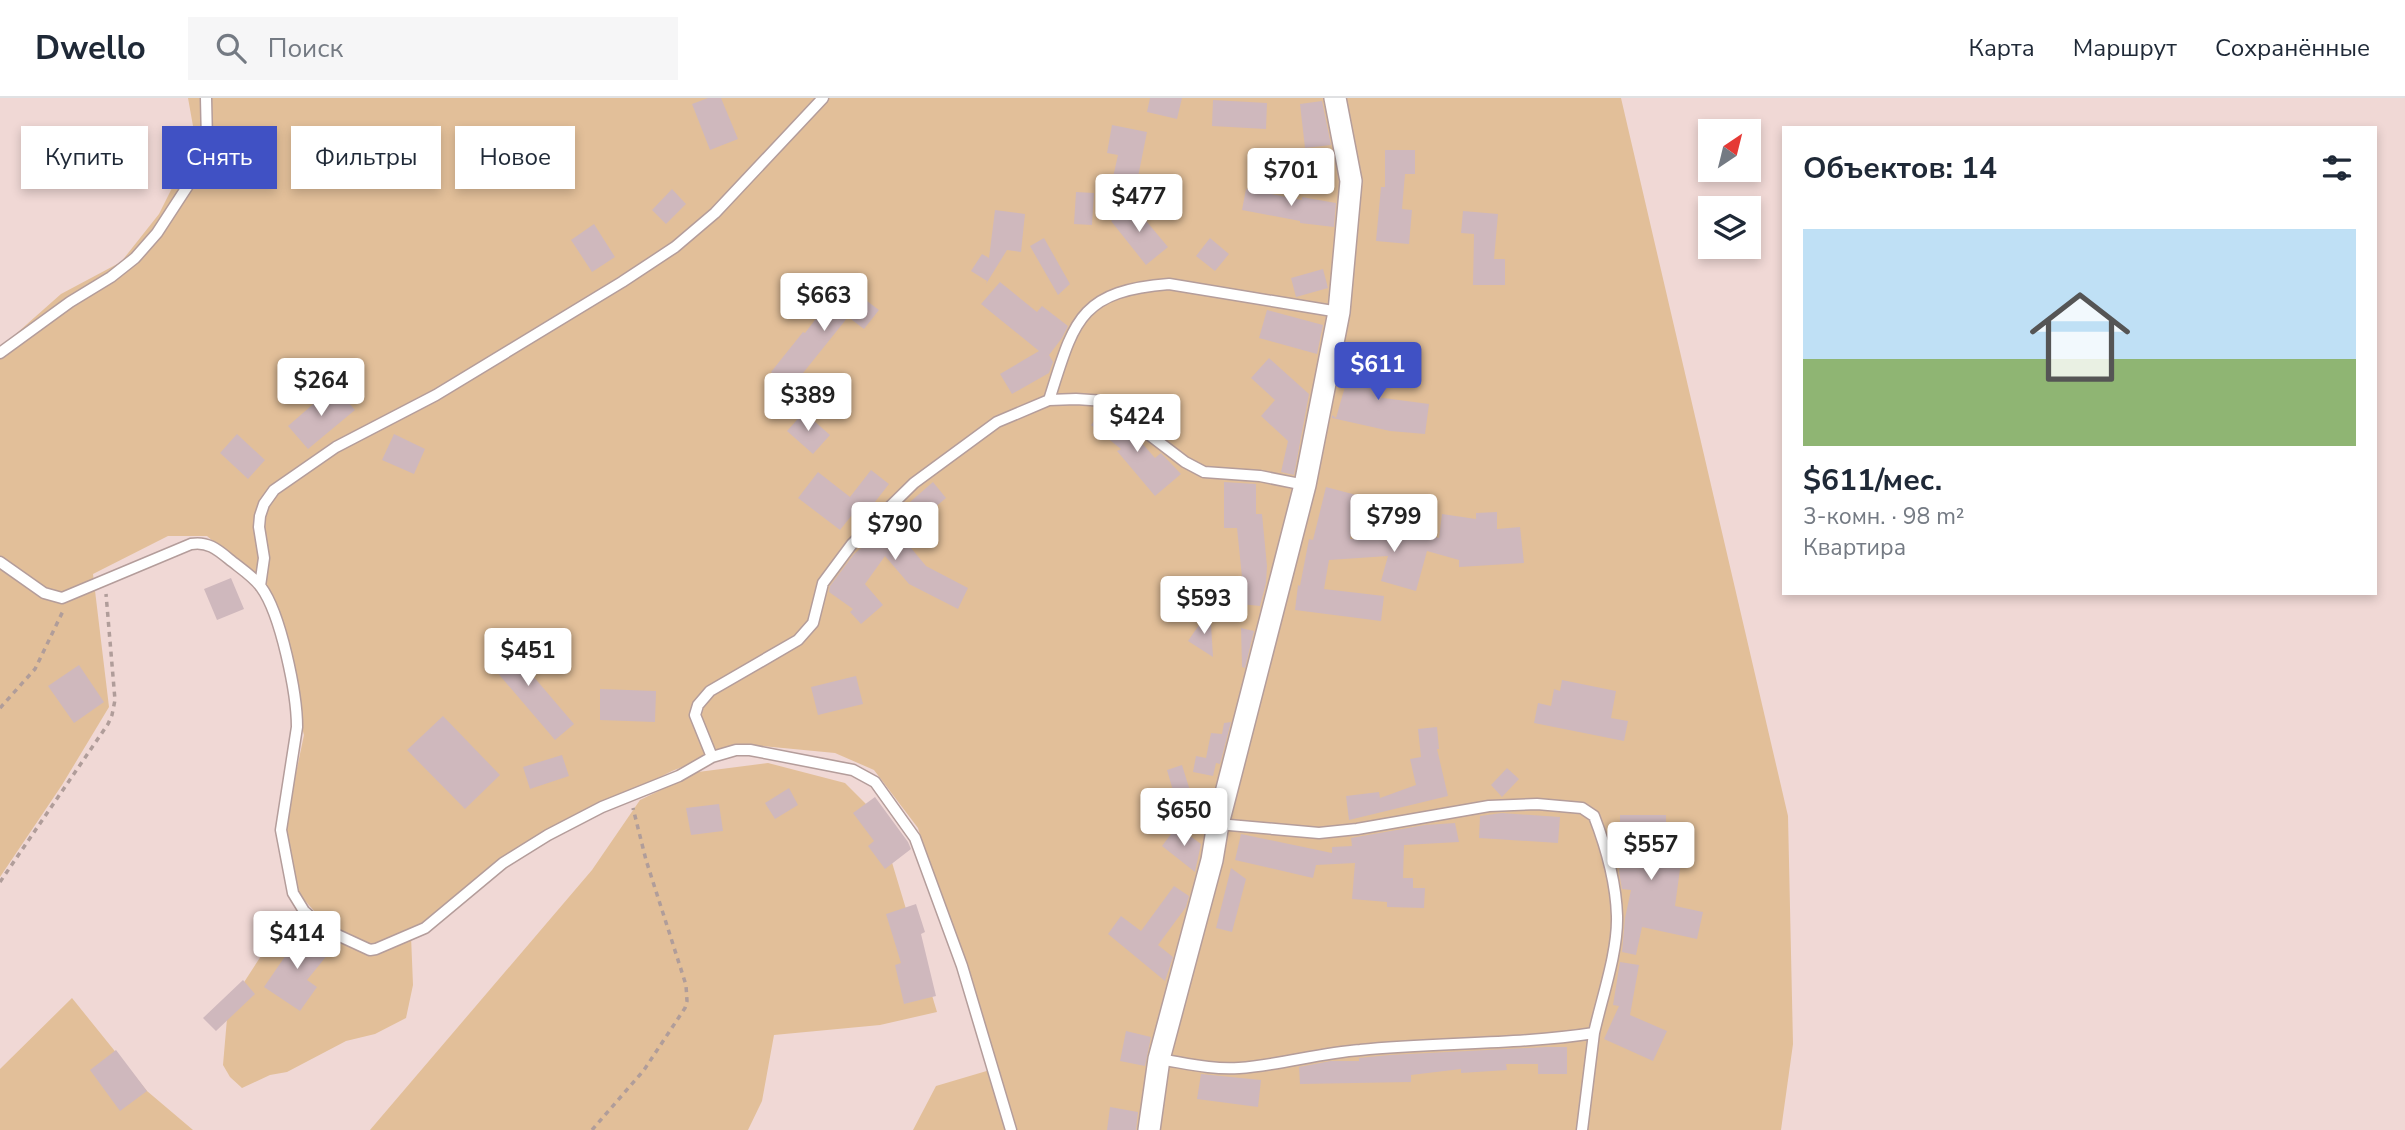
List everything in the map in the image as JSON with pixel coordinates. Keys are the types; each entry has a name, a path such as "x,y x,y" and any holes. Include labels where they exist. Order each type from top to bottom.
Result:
{"street":[{"path":"1150,1130 1159,1059 1212,860 1218,824 1305,485 1339,312 1351,181 1335,98"}],"lane":[{"path":"0,353 70,302 111,277 135,258 157,233 200,167 207,141 205,98"},
{"path":"260,586 264,558 260,516 264,504 274,491 336,447 436,395 675,247 715,213 823,98"},
{"path":"1048,400 1077,323 1108,295 1145,286 1169,284 1339,312"},
{"path":"712,757 695,715 702,698 798,640 813,623 823,583 852,544 914,483 997,422 1048,400 1105,401 1185,461 1204,472 1260,476 1305,485"},
{"path":"0,562 44,593 57,598 71,596 191,544 202,543 215,548 260,586 273,611 286,656 297,713 281,830 298,903 315,921 331,932 373,950 414,934 435,921 514,855 603,807 679,775 712,757 736,750 750,750 853,770 868,778 880,789 909,827 920,849 962,966 1011,1130"},
{"path":"1218,824 1319,833 1489,806 1537,804 1582,808 1594,816 1609,863 1617,916 1614,947 1594,1033 1582,1130"},
{"path":"1159,1059 1204,1067 1236,1068 1359,1050 1594,1033"}],"path":[{"path":"0,882 69,783 112,715 115,700 104,582"},
{"path":"0,708 35,669 71,596"},
{"path":"592,1130 644,1070 687,1001 686,985 646,860 631,797"}],"shaded area":[{"path":"188,98 1621,98 1788,816 1793,1044 1781,1130 913,1130 936,1086 990,1070 918,828 874,770 835,753 740,744 672,771 593,811 507,863 411,936 413,985 406,1018 375,1034 346,1041 287,1072 270,1075 242,1088 230,1077 223,1065 228,1007 272,939 308,914 329,927 296,891 284,830 304,735 272,617 253,575 207,536 168,536 93,574 109,707 62,785 0,877 0,348 61,294 121,262 159,214 172,189 277,189 277,126 193,126"},
{"path":"768,763 845,783 878,816 937,1012 880,1025 774,1035 762,1101 748,1130 370,1130 592,870 640,800 698,772"},
{"path":"72,998 147,1091 193,1130 0,1130 0,1069"}],"building":[{"path":"708,98 721,98 738,139 710,150 692,104"},
{"path":"1150,98 1182,98 1177,119 1147,112"},
{"path":"1213,100 1267,103 1266,129 1212,126"},
{"path":"1322,101 1331,145 1305,148 1300,104"},
{"path":"1112,125 1147,132 1137,182 1113,177 1118,155 1107,153"},
{"path":"1385,150 1415,150 1415,174 1405,174 1402,209 1412,210 1409,244 1376,241 1381,187 1385,187"},
{"path":"1167,175 1179,178 1174,197 1149,190"},
{"path":"672,189 686,204 666,224 652,210"},
{"path":"1246,189 1302,200 1302,197 1336,203 1334,227 1300,223 1242,210"},
{"path":"1076,192 1094,193 1092,225 1074,224"},
{"path":"1132,204 1168,247 1146,265 1111,221"},
{"path":"995,210 1025,214 1021,252 1007,250 986,284 987,281 971,271 982,254 989,258"},
{"path":"1463,211 1498,214 1494,259 1505,259 1505,285 1473,285 1474,234 1461,233"},
{"path":"594,224 615,257 592,272 571,240"},
{"path":"1044,238 1070,284 1058,295 1030,246"},
{"path":"1210,238 1229,254 1215,271 1196,256"},
{"path":"1323,269 1328,288 1296,297 1291,278"},
{"path":"1000,282 1037,312 1042,306 1068,326 1049,355 1053,362 1049,373 1012,394 1000,374 1039,351 981,304"},
{"path":"843,283 879,310 864,329 848,317 791,388 771,372"},
{"path":"1267,310 1323,325 1317,354 1259,338"},
{"path":"1354,355 1385,364 1376,397 1429,404 1425,434 1390,431 1332,418 1332,415 1336,418"},
{"path":"1269,358 1309,394 1294,475 1281,472 1288,441 1261,416 1275,400 1251,378"},
{"path":"334,386 355,410 308,449 288,426"},
{"path":"1103,409 1134,434 1155,458 1161,453 1181,474 1155,496 1117,451 1121,449 1091,425"},
{"path":"804,412 830,435 813,454 787,431"},
{"path":"237,434 265,460 248,479 220,453"},
{"path":"394,434 425,449 414,474 382,460"},
{"path":"871,470 889,484 864,516 856,510 840,530 798,498 818,472 850,497"},
{"path":"933,482 946,498 901,536 926,566 968,588 958,609 909,584 885,556 865,584 883,605 861,624 850,612 853,609 829,592 830,586 854,554"},
{"path":"1224,482 1256,484 1256,514 1262,514 1267,566 1260,606 1240,604 1242,577 1237,528 1224,528"},
{"path":"1326,487 1360,496 1350,539 1384,537 1388,524 1439,538 1442,514 1476,519 1476,513 1497,512 1497,529 1520,527 1524,563 1459,567 1459,560 1427,551 1416,591 1381,581 1388,556 1329,560 1324,589 1384,596 1381,621 1295,610 1309,539 1313,540"},
{"path":"231,578 244,609 217,620 204,589"},
{"path":"1210,609 1213,657 1188,641"},
{"path":"1241,628 1254,631 1245,668 1242,667"},
{"path":"509,638 510,649 574,724 555,740 490,664 489,639"},
{"path":"79,665 104,702 74,723 48,686"},
{"path":"856,676 863,704 818,715 811,687"},
{"path":"1562,680 1616,691 1611,718 1628,721 1624,741 1534,723 1538,703 1551,706 1554,689 1560,691"},
{"path":"600,689 656,691 655,722 600,720"},
{"path":"443,716 500,775 465,809 407,750"},
{"path":"1231,722 1220,764 1216,763 1213,776 1193,772 1196,756 1206,758 1211,733 1222,734 1224,723"},
{"path":"1437,727 1437,749 1448,796 1349,820 1346,796 1379,792 1380,798 1416,785 1410,759 1421,757 1418,729"},
{"path":"562,755 569,776 530,789 523,767"},
{"path":"1182,765 1196,810 1180,815 1167,770"},
{"path":"1507,768 1519,779 1502,797 1491,785"},
{"path":"789,788 798,805 775,819 765,803"},
{"path":"875,797 911,849 885,869 868,846 874,841 853,813"},
{"path":"719,804 723,831 691,835 686,808"},
{"path":"1502,813 1560,817 1558,843 1479,838 1480,816"},
{"path":"1620,815 1666,815 1666,860 1681,862 1675,906 1703,912 1697,939 1642,927 1636,955 1622,952 1631,890 1622,889 1619,872 1622,844"},
{"path":"1455,823 1459,842 1404,845 1403,878 1413,878 1413,888 1425,888 1424,908 1387,907 1387,902 1352,899 1355,863 1316,865 1313,878 1235,860 1241,834 1332,853 1332,847 1352,846 1351,838 1425,825"},
{"path":"1177,826 1201,844 1195,872 1162,846"},
{"path":"1231,868 1246,879 1232,932 1216,928"},
{"path":"1174,886 1189,896 1186,907 1158,945 1173,957 1165,981 1108,934 1121,916 1141,931"},
{"path":"916,904 925,932 921,934 936,996 904,1004 895,965 901,963 886,914"},
{"path":"301,929 329,953 307,980 317,987 300,1011 264,987 288,952 284,949"},
{"path":"1620,962 1639,965 1630,1015 1667,1031 1653,1061 1604,1039 1619,1006 1613,1005"},
{"path":"243,980 255,994 216,1031 203,1018"},
{"path":"1126,1031 1151,1037 1145,1066 1120,1061"},
{"path":"1567,1047 1567,1074 1538,1074 1538,1064 1506,1064 1507,1070 1461,1073 1461,1069 1411,1075 1411,1082 1300,1084 1299,1067 1331,1061 1359,1061 1359,1058 1390,1055"},
{"path":"116,1050 147,1091 120,1111 90,1070"},
{"path":"1201,1074 1261,1080 1258,1107 1197,1099"},
{"path":"1110,1107 1138,1112 1136,1130 1107,1130"}]}
